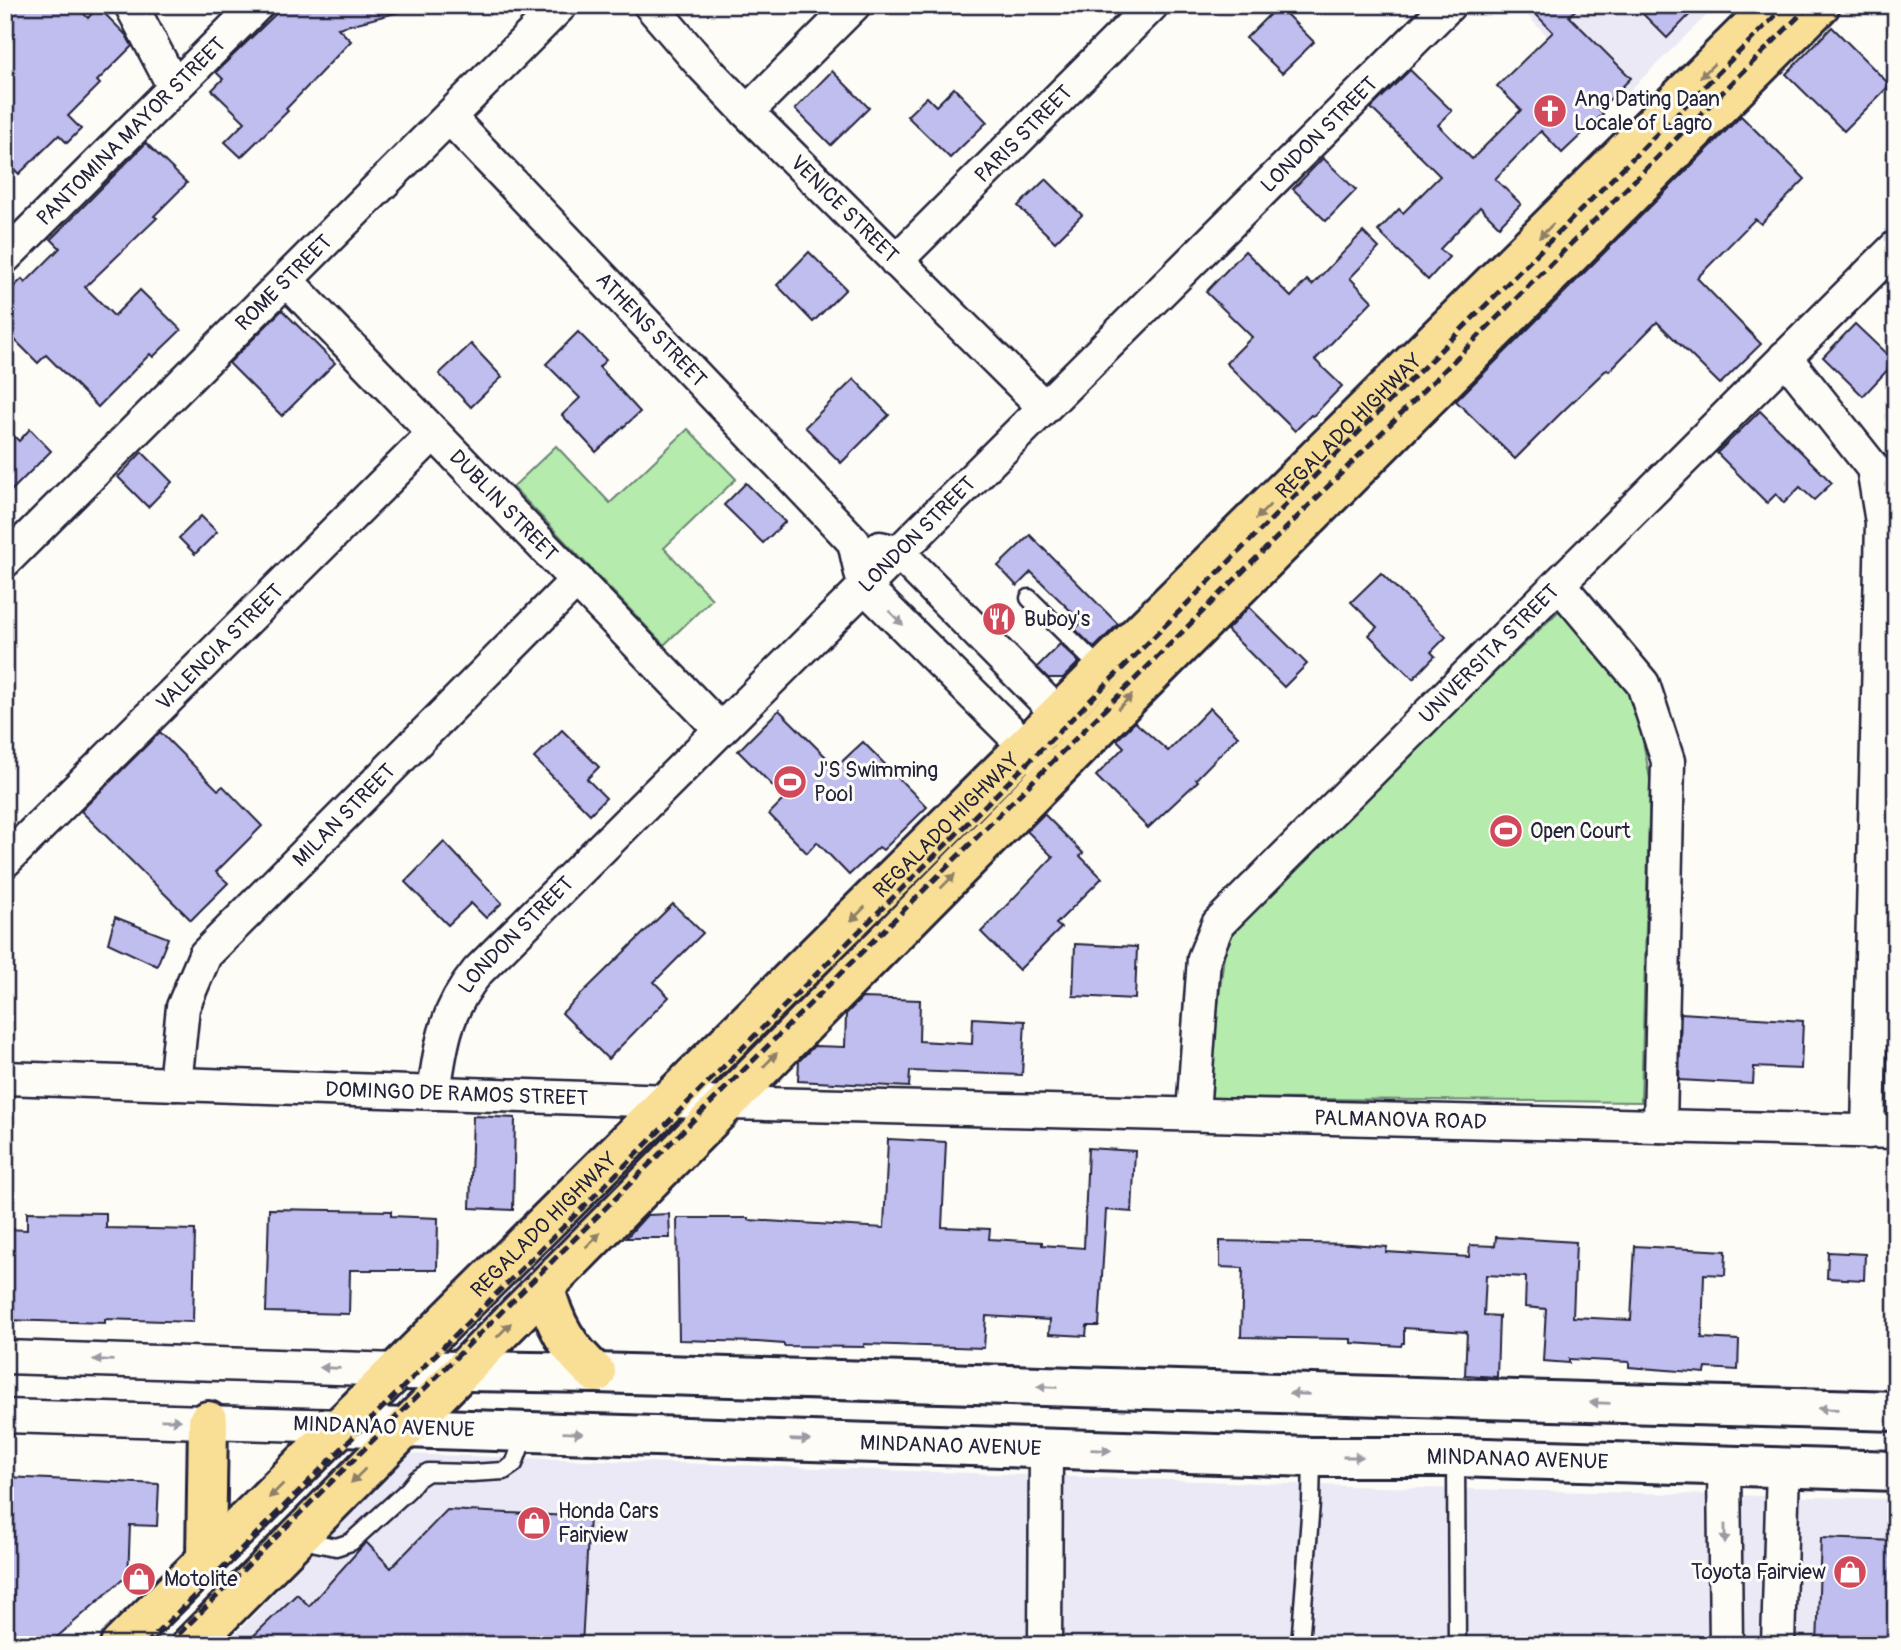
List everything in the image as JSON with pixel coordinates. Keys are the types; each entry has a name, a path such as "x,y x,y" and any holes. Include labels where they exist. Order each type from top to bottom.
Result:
{"main road":[{"name":"REGALADO HIGHWAY","path":"120,1645 1059,714 1765,25 1820,5"},
{"name":"REGALADO HIGHWAY","path":"191,1645 1053,775 1765,25"},
{"path":"545,1288 551,1313 562,1336 576,1356 596,1373"},
{"path":"398,1370 596,1373 1896,1411"},
{"path":"206,1560 208,1421"},
{"name":"MINDANAO AVENUE","path":"342,1426 1312,1457 1456,1457 1896,1471"}],"street":[{"path":"131,5 174,87"},
{"name":"PANTOMINA MAYOR STREET","path":"5,257 257,5"},
{"name":"ROME STREET","path":"5,561 561,5"},
{"name":"VENICE STREET","path":"650,5 747,112 1044,407"},
{"path":"747,112 854,5"},
{"name":"PARIS STREET","path":"897,261 1152,5"},
{"name":"LONDON STREET","path":"434,1093 445,1029 464,987 478,971 1449,5"},
{"name":"ATHENS STREET","path":"450,118 855,542"},
{"name":"UNIVERSITA STREET","path":"1193,1114 1204,958 1218,924 1896,247"},
{"name":"DUBLIN STREET","path":"287,281 720,729"},
{"path":"1785,357 1873,468 1882,522 1882,1132"},
{"name":"VALENCIA STREET","path":"5,862 433,434"},
{"path":"1053,775 864,586 855,542 898,552 1085,741"},
{"name":"MILAN STREET","path":"175,1084 183,1007 205,955 577,580"},
{"path":"1559,584 1643,684 1668,761 1660,1126"},
{"path":"993,715 1026,681"},
{"name":"DOMINGO DE RAMOS STREET","path":"5,1078 907,1107"},
{"name":"PALMANOVA ROAD","path":"907,1107 1882,1132"},
{"path":"5,1357 398,1370"},
{"name":"MINDANAO AVENUE","path":"5,1416 342,1426"},
{"path":"1045,1645 1046,1448"},
{"path":"1724,1466 1726,1645"},
{"path":"1778,1645 1783,1468"}],"lane":[{"path":"1029,598 1103,671"},
{"path":"303,1533 316,1543 326,1545 337,1547 351,1542 417,1479 428,1472 471,1474 504,1471 513,1464 526,1432"},
{"path":"1300,1645 1312,1457"},
{"path":"1456,1457 1457,1645"}],"shaded area":[{"path":"1517,5 1717,5 1615,105"},
{"path":"409,1454 1378,1487 1896,1499 1896,1645 225,1645"}],"green space":[{"path":"688,429 736,479 664,548 712,599 664,645 513,487 556,446 610,503"},
{"path":"1564,606 1634,693 1650,779 1641,1102 1207,1098 1227,931"}],"building":[{"path":"5,5 76,5 88,18 98,7 126,35 132,46 97,81 100,84 68,116 81,129 67,143 59,135 19,174 5,160"},
{"path":"285,5 398,5 399,12 338,28 351,41 286,109 288,111 241,157 225,142 245,122 212,90 223,79 216,72"},
{"path":"1527,5 1581,5 1569,16 1631,78 1599,110 1603,114 1562,153 1541,131 1495,179 1521,204 1499,226 1480,207 1440,249 1449,257 1428,280 1378,231 1399,209 1403,213 1440,176 1371,108 1410,70 1452,111 1438,125 1472,159 1521,110 1497,86 1553,32"},
{"path":"1634,5 1699,5 1667,38"},
{"path":"1278,6 1314,42 1282,73 1246,38"},
{"path":"1832,27 1890,85 1844,131 1786,74"},
{"path":"832,71 869,108 831,145 795,109"},
{"path":"954,88 987,122 950,158 907,116 927,97 936,106"},
{"path":"1741,116 1805,179 1761,224 1755,219 1697,278 1761,344 1720,384 1657,322 1515,459 1456,401"},
{"path":"146,143 187,183 154,216 157,218 85,287 114,316 140,290 181,330 153,357 150,354 98,407 46,355 38,363 5,330 5,295 22,279 25,283 60,248 51,239"},
{"path":"1323,158 1356,190 1326,221 1293,189"},
{"path":"1046,179 1082,215 1055,242 1018,206"},
{"path":"1363,232 1379,248 1350,278 1372,301 1315,360 1342,386 1295,431 1226,363 1252,337 1206,292 1245,251 1291,297 1307,280 1312,285"},
{"path":"809,252 846,289 813,322 777,285"},
{"path":"282,310 335,363 282,416 229,363"},
{"path":"1855,324 1895,362 1863,396 1823,357"},
{"path":"578,332 606,360 599,367 640,412 596,452 562,415 580,398 546,364"},
{"path":"471,344 502,377 471,407 439,374"},
{"path":"854,379 889,415 841,463 805,427"},
{"path":"1760,411 1832,483 1814,500 1800,487 1784,503 1776,494 1767,503 1717,453"},
{"path":"5,427 19,441 30,429 51,451 5,497"},
{"path":"142,452 172,482 148,507 118,477"},
{"path":"746,483 785,522 763,543 724,505"},
{"path":"201,516 217,532 195,554 179,538"},
{"path":"1030,535 1118,624 1094,648 1075,629 1082,622 1031,572 1017,586 998,566"},
{"path":"1381,573 1446,637 1431,652 1435,656 1413,679 1369,635 1377,627 1351,602"},
{"path":"1249,607 1307,664 1284,687 1227,630"},
{"path":"1060,644 1079,662 1063,678 1048,678 1037,667"},
{"path":"1210,708 1238,736 1196,779 1198,781 1148,828 1096,776 1124,747 1117,740 1135,722 1168,751"},
{"path":"779,710 836,767 863,742 927,807 883,850 879,847 849,875 817,842 807,853 769,814 785,798 738,751"},
{"path":"562,730 599,767 587,779 606,798 590,814 534,758"},
{"path":"160,732 218,790 223,786 262,826 216,872 228,883 191,920 81,811"},
{"path":"1044,814 1083,853 1080,856 1102,878 1056,924 1061,928 1019,970 981,932 1053,857 1027,831"},
{"path":"444,842 502,903 486,918 471,903 448,925 405,882"},
{"path":"673,904 703,933 654,982 669,997 608,1059 562,1013"},
{"path":"115,917 168,938 157,966 108,943"},
{"path":"1075,944 1137,947 1135,999 1073,996"},
{"path":"862,998 920,1000 919,1041 972,1044 973,1018 1025,1021 1022,1075 910,1071 909,1087 798,1081 799,1061 814,1046 845,1047 846,1014"},
{"path":"1681,1013 1803,1021 1801,1069 1754,1067 1753,1084 1679,1080"},
{"path":"473,1116 515,1118 513,1210 470,1208"},
{"path":"888,1139 946,1142 942,1227 990,1229 989,1239 1084,1248 1088,1148 1135,1151 1132,1212 1106,1210 1099,1326 1087,1326 1086,1336 1049,1334 1050,1320 986,1316 984,1348 864,1344 864,1347 784,1346 757,1342 679,1340 677,1218 748,1218 884,1228"},
{"path":"269,1209 391,1211 391,1216 438,1218 437,1270 350,1270 349,1314 266,1312"},
{"path":"27,1212 106,1213 106,1228 195,1230 193,1322 5,1320 5,1229 27,1230"},
{"path":"669,1214 670,1238 626,1238 647,1215"},
{"path":"1496,1237 1576,1242 1573,1317 1631,1320 1635,1246 1726,1251 1725,1275 1704,1274 1702,1338 1739,1340 1738,1370 1706,1368 1705,1373 1629,1367 1629,1362 1569,1359 1569,1363 1543,1361 1546,1309 1525,1307 1526,1277 1486,1275 1484,1315 1499,1316 1497,1377 1465,1375 1467,1332 1404,1328 1404,1343 1401,1346 1351,1343 1351,1339 1241,1337 1243,1268 1220,1267 1220,1241 1351,1244 1387,1247 1386,1252 1469,1257 1470,1245 1495,1246"},
{"path":"1828,1252 1865,1254 1864,1280 1827,1278"},
{"path":"5,1477 159,1484 157,1526 130,1525 128,1580 122,1580 48,1645 5,1645"},
{"path":"447,1510 589,1517 582,1645 244,1645 297,1594 309,1606 366,1542 391,1568"},
{"path":"1821,1538 1896,1541 1896,1645 1817,1645"}],"railway":[{"path":"145,1645 1786,5"},
{"path":"168,1645 1810,5"}],"place":[{"name":"Ang Dating Daan Locale of Lagro","path":"1550,111"},
{"name":"Buboy's","path":"999,619"},
{"name":"J'S Swimming Pool","path":"790,782"},
{"name":"Open Court","path":"1506,831"},
{"name":"Honda Cars Fairview","path":"534,1523"},
{"name":"Toyota Fairview","path":"1850,1572"},
{"name":"Motolite","path":"139,1579"}]}
